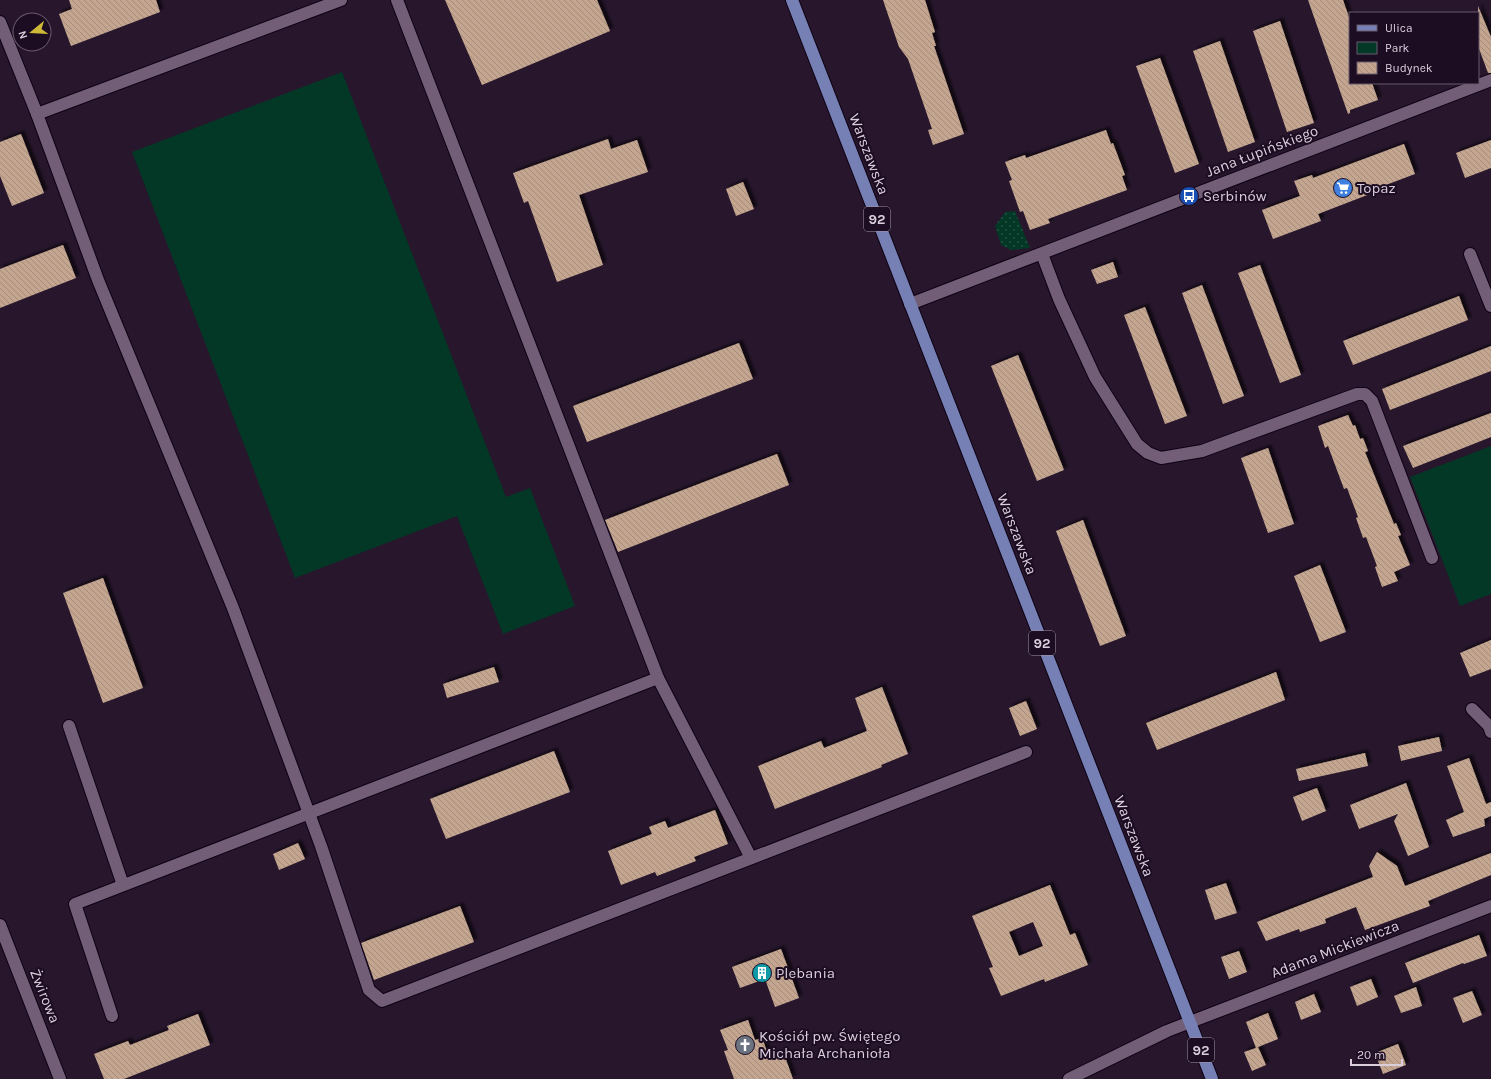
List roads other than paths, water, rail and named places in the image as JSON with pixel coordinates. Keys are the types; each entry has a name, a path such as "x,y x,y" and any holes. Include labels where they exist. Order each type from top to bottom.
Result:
{"main road":[{"name":"Warszawska","path":"792,0 1212,1079"}],"street":[{"path":"37,114 341,0"},
{"path":"396,0 658,678 751,858"},
{"path":"0,22 37,114 98,280 233,608 309,813 369,990 382,1001 1026,752"},
{"name":"Jana Łupińskiego","path":"910,304 1491,80"},
{"path":"1042,254 1059,300 1095,377 1137,444 1148,453 1161,458 1202,451 1357,394 1365,394 1372,401 1432,558"},
{"path":"1470,254 1491,306"},
{"path":"112,1016 75,904 658,678"},
{"path":"1472,709 1489,726 1491,732"},
{"path":"70,726 123,885"},
{"name":"Adama Mickiewicza","path":"1069,1079 1167,1031 1491,906"},
{"name":"Żwirowa","path":"0,925 60,1079"}],"place":[{"name":"Topaz","path":"1343,188"},
{"name":"Serbinów","path":"1189,196"},
{"name":"Plebania","path":"762,973"},
{"name":"Kościół pw. Świętego Michała Archanioła","path":"745,1045"}]}
